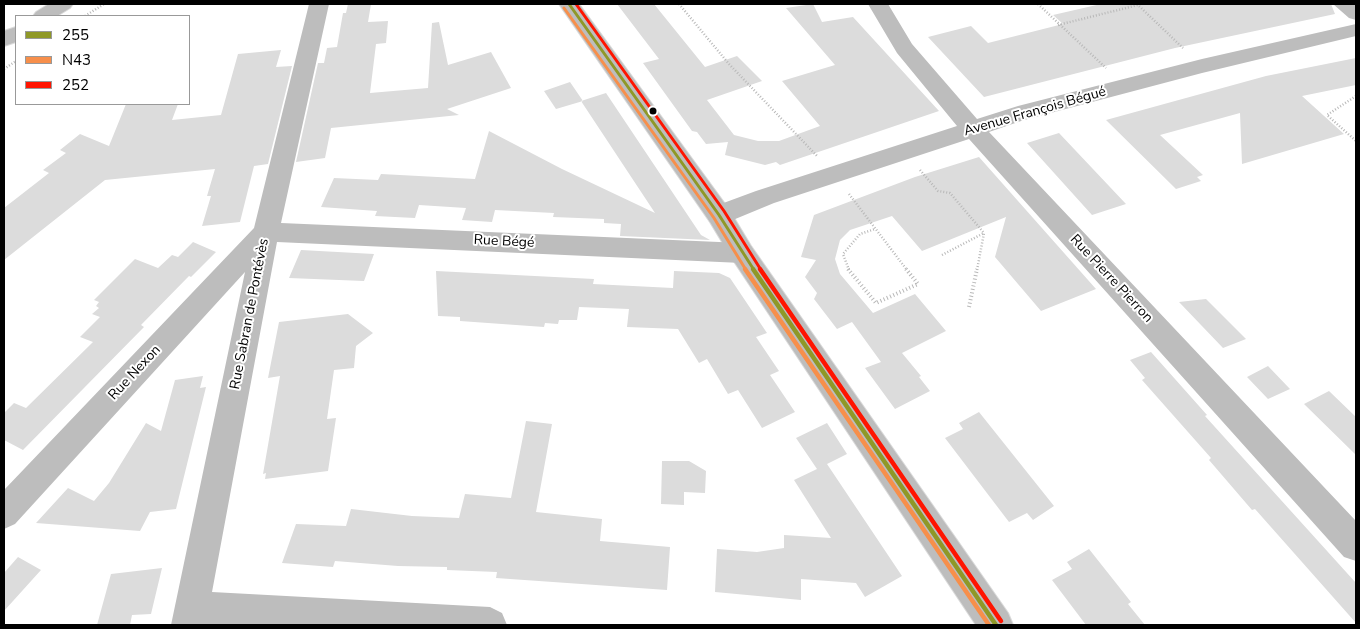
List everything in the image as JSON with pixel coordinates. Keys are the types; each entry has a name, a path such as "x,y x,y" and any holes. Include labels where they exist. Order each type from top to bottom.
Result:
{"street":[{"path":"45,15 63,4"},
{"name":"Rue Sabran de Pontévès","path":"191,616 266,232 319,4"},
{"path":"569,4 719,215 742,254 797,331 996,625"},
{"name":"Rue Pierre Pierron","path":"878,4 904,48 974,130 1356,546"},
{"path":"1343,4 1356,14"},
{"name":"Avenue François Bégué","path":"719,215 765,197 1018,114 1202,66 1356,30"},
{"path":"4,40 15,34"},
{"name":"Rue Bégé","path":"266,232 742,254"},
{"name":"Rue Nexon","path":"4,513 266,232"},
{"path":"191,616 490,625"}],"path":[{"path":"87,15 104,4"},
{"path":"680,4 729,64 834,175 918,284 876,303 847,268 843,254 860,234 875,229"},
{"path":"1038,4 1124,86"},
{"path":"1058,24 1138,6 1202,66"},
{"path":"4,69 15,62"},
{"path":"1356,96 1327,115 1356,140"},
{"path":"905,152 938,191 950,193 984,233"},
{"path":"942,255 984,233"},
{"path":"969,307 984,233"}],"building":[{"path":"348,4 371,4 368,22 388,21 386,43 376,44 370,93 428,88 432,23 439,22 448,65 491,52 511,88 447,109 459,115 331,128 325,158 296,162 318,63 324,63 327,48 337,47 343,13 346,13"},
{"path":"617,4 654,4 705,67 737,56 762,81 707,100 734,135 758,141 779,141 820,126 782,81 835,65 786,8 813,4 822,22 853,17 939,111 780,165 776,162 765,165 725,155 728,142 706,144 697,132 692,131 643,63 659,59"},
{"path":"1101,4 1331,4 1335,14 1175,48 984,97 928,37 971,26 988,43 1063,24 1053,15"},
{"path":"281,50 276,67 292,66 268,164 254,166 240,222 202,226 211,196 207,196 215,169 105,180 4,260 4,208 49,173 43,170 66,153 60,150 80,134 109,146 126,105 178,105 172,120 221,115 238,54"},
{"path":"1356,58 1356,85 1302,96 1344,134 1242,164 1240,113 1160,135 1203,175 1197,177 1201,181 1176,189 1106,120 1266,76"},
{"path":"570,82 583,101 556,109 544,91"},
{"path":"606,93 701,235 710,240 620,236 621,224 604,223 604,219 553,217 554,213 495,210 492,222 462,220 466,208 419,205 415,218 375,216 377,211 321,207 334,178 378,180 381,174 475,179 489,131 562,169 655,213 581,101"},
{"path":"1059,133 1126,204 1092,215 1027,143"},
{"path":"979,157 1096,289 1041,311 995,257 1006,217 922,251 892,216 850,230 840,240 835,259 840,274 873,313 915,294 946,331 902,353 921,376 919,377 930,391 895,409 865,368 881,362 852,322 837,329 814,299 817,293 805,277 816,260 801,257 814,215 915,177"},
{"path":"193,242 216,252 191,277 189,276 141,325 144,327 23,450 4,440 4,413 14,403 26,408 93,342 80,337 100,317 92,314 99,308 96,306 99,302 94,300 135,259 158,268 172,255 178,257"},
{"path":"301,250 374,254 364,281 289,278"},
{"path":"436,271 594,279 593,284 673,288 674,271 719,273 730,278 767,333 756,337 779,371 770,375 795,412 762,428 738,390 728,394 707,359 699,363 678,329 627,327 629,309 579,307 577,320 559,320 558,324 545,323 544,327 460,321 460,317 438,316"},
{"path":"1206,299 1246,339 1223,348 1179,302"},
{"path":"348,314 373,333 356,346 354,368 334,370 327,419 336,418 328,471 265,479 266,473 263,474 280,376 268,378 279,322"},
{"path":"1151,352 1207,415 1205,416 1356,583 1356,623 1255,509 1252,510 1209,460 1211,458 1142,380 1145,378 1130,360"},
{"path":"1268,366 1290,389 1268,399 1247,377"},
{"path":"203,376 200,388 206,387 176,509 150,512 140,531 36,523 68,488 94,501 109,483 146,423 161,431 175,380"},
{"path":"1329,391 1356,417 1356,455 1304,404"},
{"path":"979,412 1054,506 1033,520 1027,513 1009,522 945,438 963,429 959,423"},
{"path":"526,421 552,424 536,512 602,519 600,541 670,547 667,590 496,578 497,572 447,570 447,567 398,566 335,561 333,567 282,563 296,524 346,526 351,509 412,516 459,518 465,494 511,498"},
{"path":"827,423 847,454 827,464 902,576 865,597 856,583 801,579 801,600 715,592 717,549 757,552 784,548 784,535 831,538 794,480 817,469 796,438"},
{"path":"662,461 689,461 706,471 705,493 684,492 684,505 661,504"},
{"path":"1089,549 1131,602 1128,604 1145,625 1086,625 1052,580 1072,569 1067,562"},
{"path":"18,557 41,570 4,611 4,573"},
{"path":"162,568 151,614 132,615 130,625 97,625 111,574"}],"transit line":[{"name":"255","path":"569,4 719,215 742,253 996,625"},
{"name":"252","path":"576,4 724,211 747,250 1001,621"},
{"name":"N43","path":"564,8 714,218 737,257 989,625"}]}
